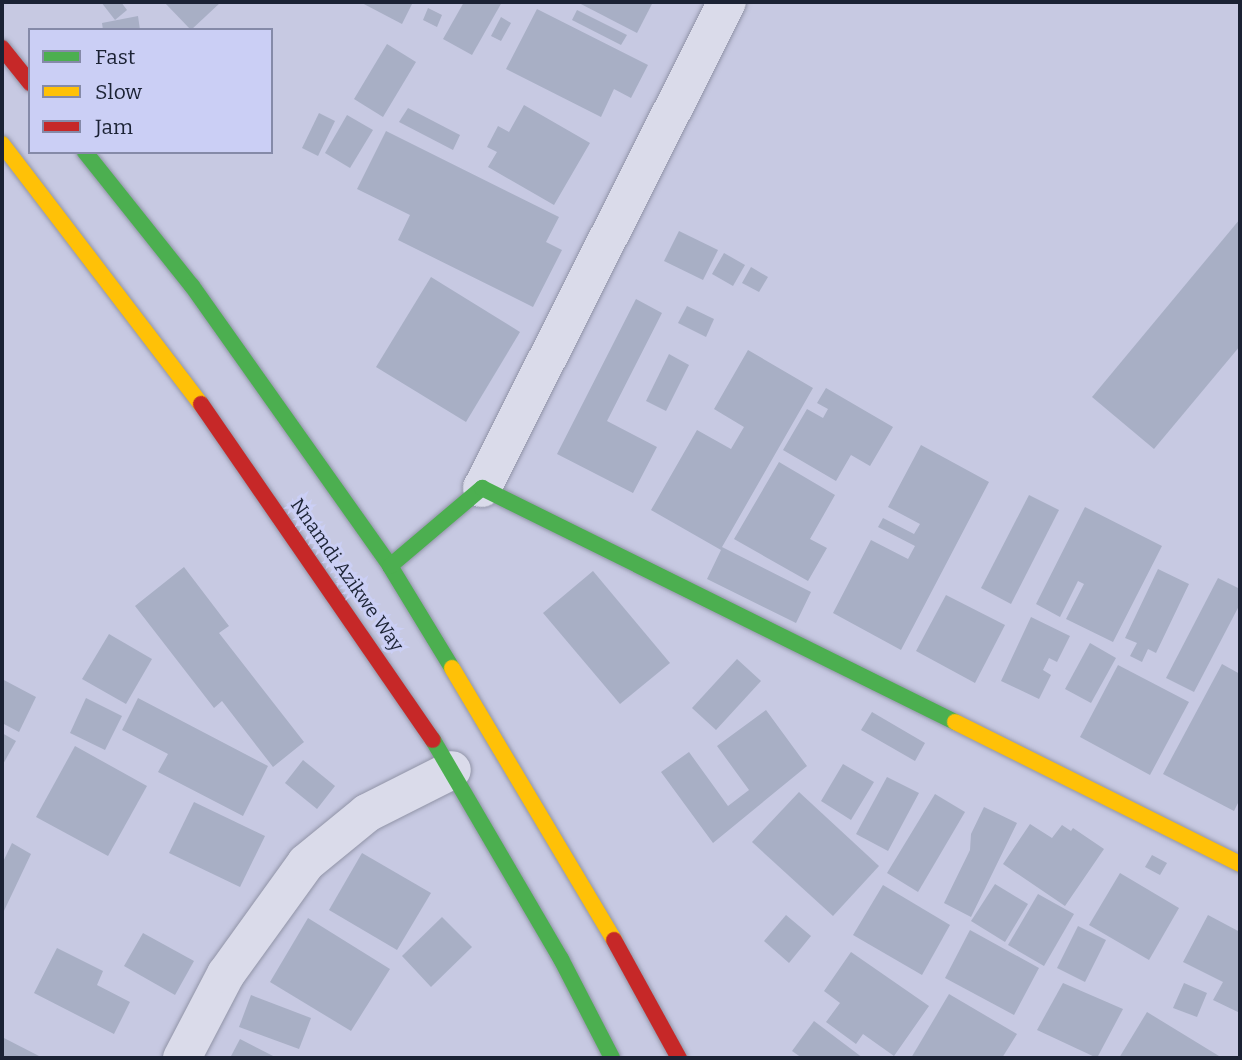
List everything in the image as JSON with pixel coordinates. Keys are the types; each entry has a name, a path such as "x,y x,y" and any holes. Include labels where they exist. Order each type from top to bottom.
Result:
{"main road":[{"path":"2,48 28,80"},
{"name":"Nnamdi Azikwe Way","path":"2,144 194,394 345,607 452,770 561,959 612,1058"},
{"name":"Nnamdi Azikwe Way","path":"87,154 192,286 390,566 594,904 679,1058"},
{"path":"390,566 482,488 1240,864"}],"street":[{"path":"482,488 727,2"},
{"path":"182,1058 226,974 306,863 367,813 452,770"}],"building":[{"path":"101,2 121,2 127,10 115,20"},
{"path":"164,2 221,2 193,28 189,28"},
{"path":"360,2 413,2 402,24"},
{"path":"464,2 502,2 472,55 443,39"},
{"path":"577,2 653,2 637,33"},
{"path":"428,8 442,15 437,27 423,20"},
{"path":"537,9 648,65 631,98 614,89 601,117 506,69"},
{"path":"577,10 627,35 621,45 572,20"},
{"path":"138,16 140,28 103,28 102,23"},
{"path":"501,17 511,23 501,41 491,36"},
{"path":"387,44 416,62 383,117 354,99"},
{"path":"524,105 590,143 554,205 488,167 497,152 487,147 498,126 509,132"},
{"path":"408,108 460,135 453,150 399,122"},
{"path":"319,113 335,121 318,156 302,148"},
{"path":"347,115 373,130 350,168 325,153"},
{"path":"386,131 559,217 546,242 562,250 533,307 398,240 410,215 357,189"},
{"path":"1240,219 1240,346 1154,449 1092,397"},
{"path":"679,231 718,250 703,280 664,261"},
{"path":"724,253 745,265 733,286 712,274"},
{"path":"751,267 768,277 759,292 742,283"},
{"path":"431,277 520,332 466,422 376,367"},
{"path":"636,299 662,313 607,421 657,447 633,493 557,454"},
{"path":"687,306 714,319 706,337 678,323"},
{"path":"748,350 813,388 722,547 811,592 796,623 707,579 721,550 651,510 697,430 731,449 744,427 714,409"},
{"path":"669,354 689,365 666,411 646,401"},
{"path":"826,388 893,427 870,466 851,455 836,481 783,450 807,409 823,418 828,409 817,403"},
{"path":"921,445 989,482 901,650 833,613 871,540 908,559 915,546 878,527 883,518 914,534 920,524 888,507"},
{"path":"779,462 835,495 810,539 827,548 808,581 734,539"},
{"path":"1029,495 1059,510 1011,604 981,588"},
{"path":"1085,507 1162,546 1113,642 1066,619 1084,584 1078,581 1060,617 1036,604"},
{"path":"184,567 229,626 219,633 304,742 273,767 222,701 214,708 135,606"},
{"path":"1158,569 1189,584 1156,653 1148,649 1142,662 1130,656 1137,643 1125,638"},
{"path":"593,571 670,663 620,704 543,613"},
{"path":"1218,578 1240,589 1240,604 1194,692 1166,678"},
{"path":"946,595 1005,625 975,683 916,651"},
{"path":"1031,617 1070,636 1057,662 1049,658 1043,670 1051,675 1039,699 1001,681"},
{"path":"109,634 152,659 126,704 82,679"},
{"path":"1090,643 1116,658 1091,703 1065,689"},
{"path":"737,659 761,681 716,730 692,708"},
{"path":"1222,664 1240,674 1240,799 1234,811 1163,774"},
{"path":"1118,665 1189,702 1150,775 1080,737"},
{"path":"2,679 36,697 19,732 2,723"},
{"path":"86,698 122,716 105,750 70,733"},
{"path":"138,698 268,766 243,816 158,772 168,754 122,730"},
{"path":"766,710 807,766 713,843 661,772 689,752 728,806 749,790 717,746"},
{"path":"872,712 925,743 915,761 861,730"},
{"path":"2,733 16,741 2,766"},
{"path":"75,746 147,786 108,856 36,817"},
{"path":"303,760 335,786 317,809 285,783"},
{"path":"843,764 874,782 851,820 821,801"},
{"path":"887,777 919,793 888,851 856,834"},
{"path":"799,792 879,866 833,916 752,842"},
{"path":"935,794 965,812 918,892 887,873"},
{"path":"194,802 265,836 240,887 169,853"},
{"path":"984,807 1017,823 971,917 944,903 970,850 971,834"},
{"path":"1030,824 1052,838 1062,825 1071,831 1073,828 1104,849 1065,906 1003,864"},
{"path":"12,843 31,854 2,915 2,864"},
{"path":"362,853 431,893 397,950 329,910"},
{"path":"1152,855 1167,863 1160,875 1145,867"},
{"path":"1120,873 1179,908 1149,960 1089,925"},
{"path":"995,884 1028,904 1005,942 971,921"},
{"path":"883,885 950,925 922,975 853,935"},
{"path":"1038,894 1074,914 1044,966 1008,945"},
{"path":"786,915 811,936 789,963 764,941"},
{"path":"1208,915 1240,932 1240,1013 1213,1000 1223,982 1183,962"},
{"path":"442,917 472,947 431,987 402,956"},
{"path":"308,918 390,969 351,1031 270,982"},
{"path":"1078,926 1106,940 1085,982 1057,968"},
{"path":"970,930 1039,968 1014,1015 945,978"},
{"path":"143,933 194,961 175,995 124,966"},
{"path":"57,948 103,971 97,985 130,1002 114,1034 34,993"},
{"path":"851,952 929,1006 894,1056 863,1034 856,1044 826,1022 840,1003 824,991"},
{"path":"1063,983 1123,1009 1097,1058 1037,1030"},
{"path":"1184,983 1207,993 1197,1017 1173,1008"},
{"path":"949,994 1017,1034 1002,1058 911,1058"},
{"path":"251,995 311,1018 299,1049 239,1027"},
{"path":"1147,1012 1219,1056 1218,1058 1119,1058"},
{"path":"814,1021 863,1058 802,1058 792,1051"},
{"path":"2,1037 39,1056 2,1058"},
{"path":"240,1039 277,1058 230,1058"}],"traffic: fast":[{"path":"87,154 192,286 390,566 452,668"},
{"path":"390,566 482,488 955,722"},
{"path":"433,740 561,959 612,1058"}],"traffic: slow":[{"path":"2,144 201,404"},
{"path":"452,668 614,940"},
{"path":"955,722 1240,864"}],"traffic: jam":[{"path":"2,48 28,80"},
{"path":"201,404 433,740"},
{"path":"614,940 679,1058"}]}
